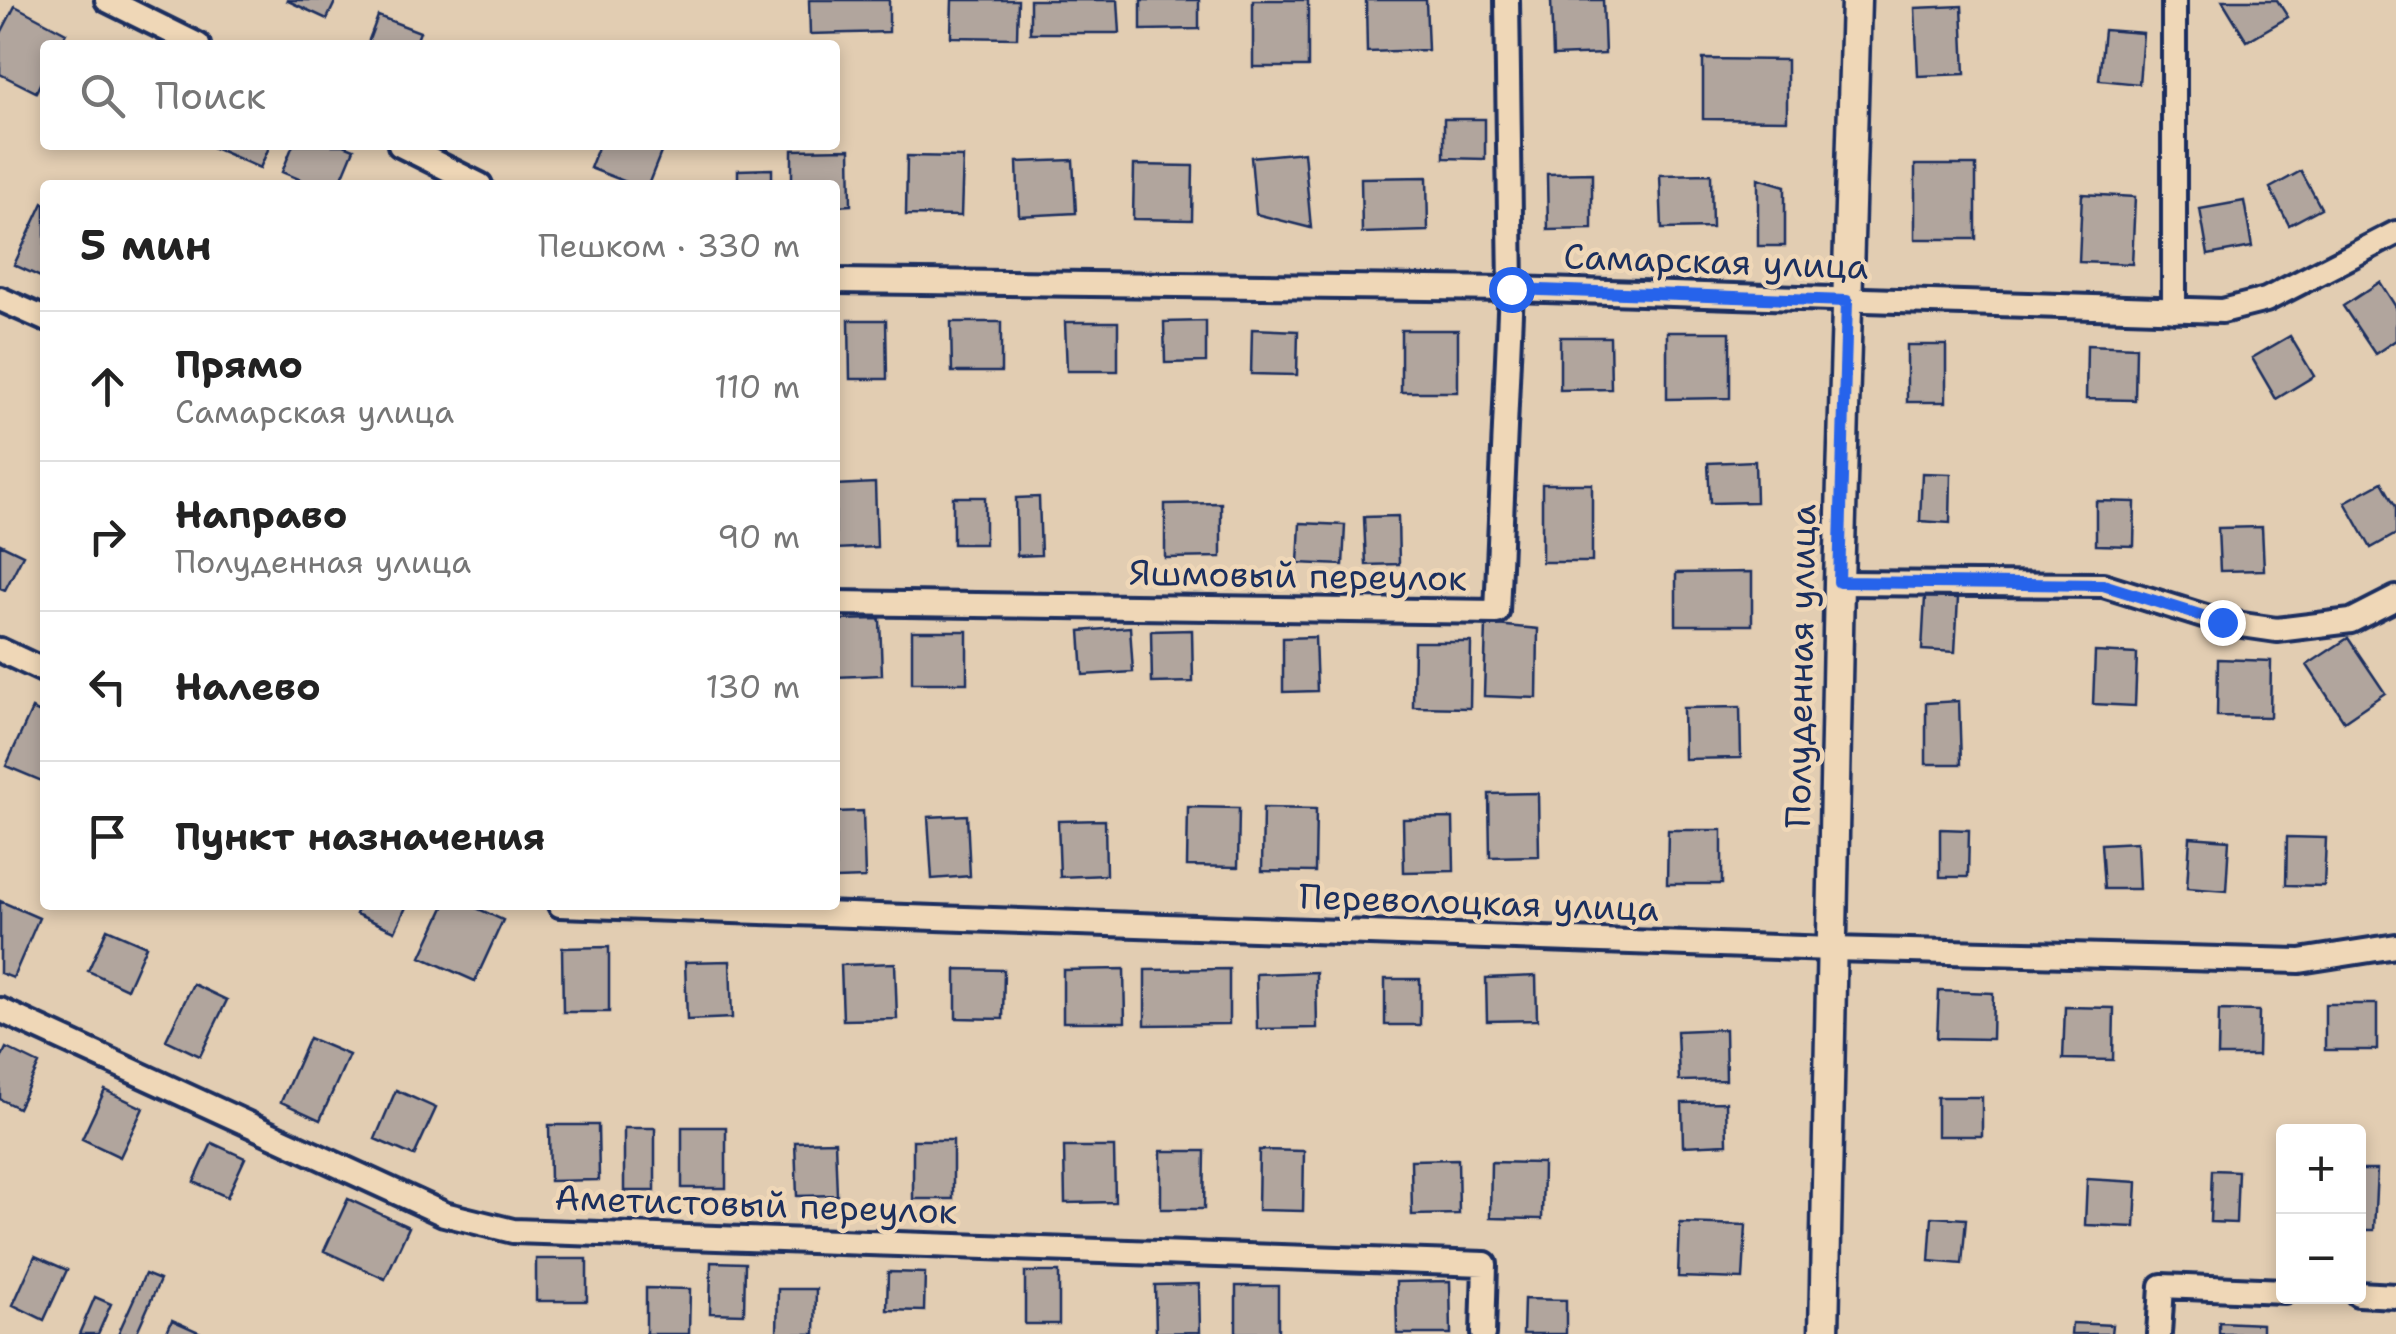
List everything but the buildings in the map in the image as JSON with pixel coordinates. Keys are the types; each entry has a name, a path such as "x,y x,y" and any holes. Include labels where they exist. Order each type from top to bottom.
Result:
{"street":[{"path":"107,0 188,40"},
{"path":"1507,0 1511,289"},
{"name":"Полуденная улица","path":"1824,1334 1839,582 1856,0"},
{"path":"2174,0 2174,310"},
{"path":"410,150 470,180"},
{"name":"Самарская улица","path":"840,281 1511,289 2222,311 2266,300 2396,232"},
{"name":"Яшмовый переулок","path":"840,603 1497,612 1511,289"},
{"path":"0,298 40,318"},
{"path":"1839,582 2103,585 2222,622 2276,630 2351,621 2396,598"},
{"path":"0,650 40,668"},
{"name":"Переволоцкая улица","path":"628,910 2300,962 2396,946"},
{"name":"Аметистовый переулок","path":"0,1010 444,1214 513,1231 1486,1264 1483,1334"},
{"path":"2159,1334 2162,1286 2276,1291"},
{"path":"2366,1294 2396,1296"}],"route":[{"path":"1511,289 1847,301 1839,582 2103,585 2222,622"}]}
